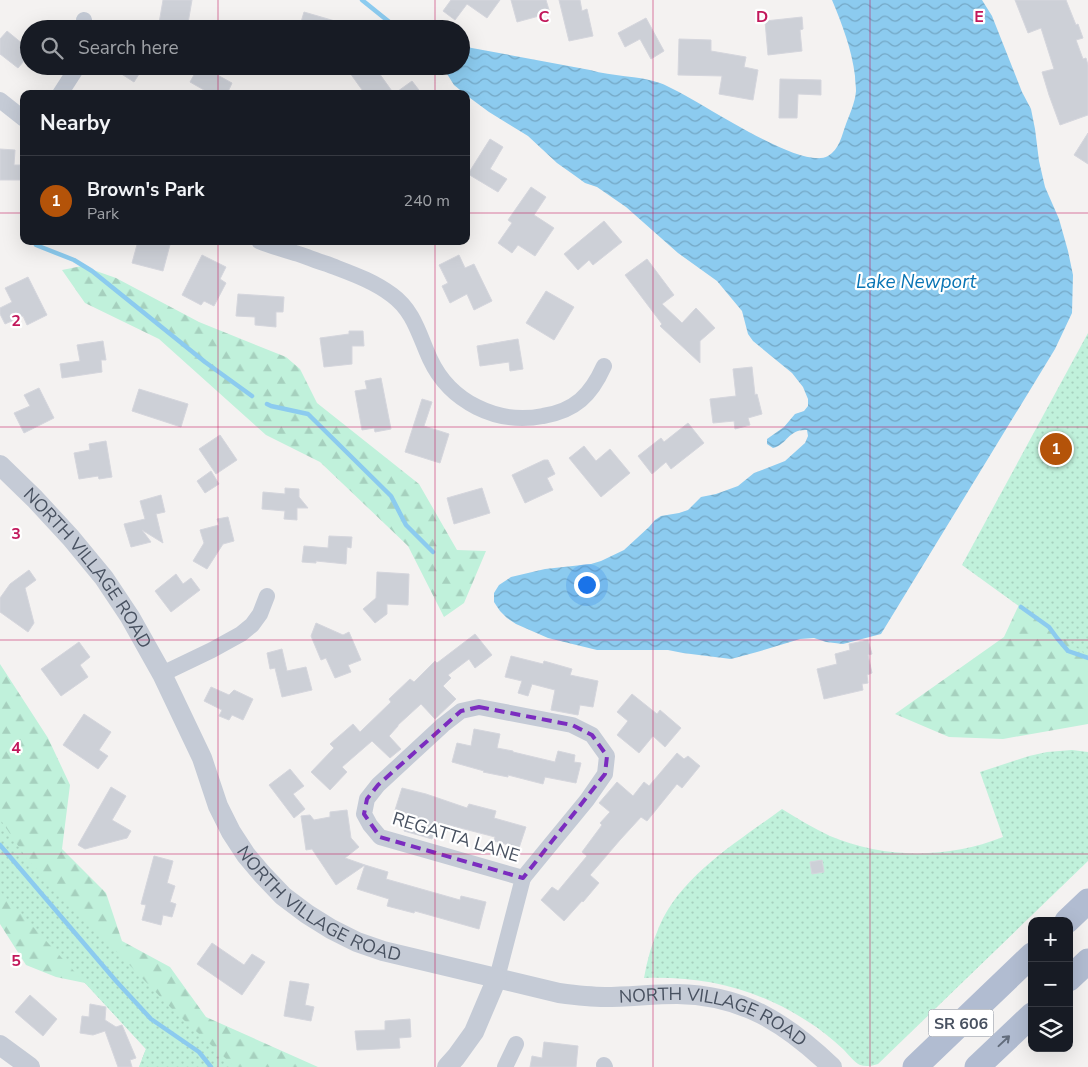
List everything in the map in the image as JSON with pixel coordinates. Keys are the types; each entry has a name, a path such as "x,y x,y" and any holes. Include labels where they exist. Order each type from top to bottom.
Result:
{"main road":[{"path":"1072,917 1088,901"},
{"name":"SR 606","path":"914,1067 1028,959"},
{"path":"1073,975 1088,961"},
{"name":"SR 606","path":"977,1067 1028,1019"}],"street":[{"path":"63,90 72,75"},
{"path":"0,100 20,115"},
{"path":"268,245 296,253 362,277 394,296 407,310 417,326 435,369 446,384 460,398 488,413 514,418 532,418 566,410 588,394 597,382 604,366"},
{"name":"NORTH VILLAGE ROAD","path":"0,465 35,498 104,578 130,617 162,674 202,758 218,806 231,832 246,855 262,874 283,896 307,914 331,930 382,951 559,993 604,997 690,994 732,1001 764,1015 783,1027 812,1048 832,1067"},
{"path":"162,674 241,634 252,625 260,614 267,596"},
{"name":"REGATTA LANE","path":"497,978 523,878 587,800 605,774 607,756 592,734 572,726 479,707 461,711 443,725 378,785 367,799 364,814 380,837 523,878"},
{"path":"447,1067 474,1032 497,978"},
{"path":"505,1067 516,1044"},
{"path":"0,1046 30,1067"}],"highlighted area":[{"path":"479,707 572,725 592,735 607,756 605,774 523,878 380,837 364,814 367,799 378,785 461,711"}],"green space":[{"path":"82,266 116,278 199,322 286,357 300,369 317,403 419,484 457,550 486,551 464,603 444,617 408,546 320,462 266,435 159,339 85,303 62,270"},
{"path":"1088,333 1088,656 962,565"},
{"path":"1088,456 1088,724 1003,739 949,737 895,714 1004,637"},
{"path":"0,664 48,738 70,785 62,849 106,893 122,941 170,967 206,1017 318,1067 139,1067 146,1049 85,983 56,977 26,965 0,924"},
{"path":"1072,750 1088,752 1088,861 878,1064 860,1065 812,1024 788,1010 749,992 729,986 688,979 644,978 650,952 659,927 681,891 713,860 782,809 830,836 872,849 916,853 960,849 1003,837 980,772 1047,752"},
{"path":"0,819 27,859 173,1010 235,1067 139,1067 146,1049 0,891"}],"water":[{"name":"Lake Newport","path":"832,0 982,0 992,16 1022,92 1031,109 1045,187 1059,219 1068,251 1073,275 1072,313 1055,349 881,634 843,644 814,638 800,639 731,659 668,650 597,650 548,638 516,624 500,611 494,602 494,593 499,585 511,577 545,569 591,564 601,561 624,550 661,516 688,510 701,497 738,486 754,473 785,461 805,443 808,436 807,430 801,430 792,434 773,448 767,444 767,439 784,427 795,414 804,411 808,406 808,399 803,387 792,373 753,341 748,334 742,311 717,281 678,253 626,207 597,187 585,183 557,163 528,136 470,98 470,90 460,90 454,85 448,75 470,75 470,48 607,74 651,80 676,90 771,143 794,153 814,158 828,156 835,150 840,142 856,91 854,66 843,28"}],"building":[{"path":"163,0 192,0 189,20 160,20"},
{"path":"451,0 500,0 487,18 467,4 455,20 443,11"},
{"path":"511,0 546,0 550,13 517,22"},
{"path":"559,0 580,0 582,11 587,9 593,36 569,41"},
{"path":"1015,0 1066,0 1083,38 1076,40 1083,59 1086,58 1088,65 1088,115 1060,125 1042,72 1054,69 1041,28 1028,33"},
{"path":"304,12 331,20 302,20"},
{"path":"802,17 803,29 800,30 802,51 768,55 765,21"},
{"path":"646,18 664,51 651,59 640,39 625,47 618,33"},
{"path":"7,31 20,42 20,66 18,68 0,54 0,39"},
{"path":"679,39 711,40 711,51 746,57 744,67 758,70 753,100 719,94 722,76 678,75"},
{"path":"123,75 138,75 134,82"},
{"path":"194,75 217,75 232,83 229,90 204,90 190,82"},
{"path":"351,75 380,75 391,90 362,90"},
{"path":"780,79 821,80 821,95 798,94 797,118 779,118"},
{"path":"412,81 419,90 400,90"},
{"path":"1088,133 1088,164 1074,155"},
{"path":"490,139 503,147 490,169 507,179 498,192 470,175 470,171"},
{"path":"0,149 15,150 14,165 20,165 20,180 0,180"},
{"path":"531,187 546,197 534,215 554,228 535,256 518,245 512,253 498,243 512,223 508,220"},
{"path":"604,221 622,242 593,265 589,260 578,270 564,254"},
{"path":"137,245 170,245 163,271 132,263"},
{"path":"202,255 226,267 220,279 226,283 214,306 204,301 201,305 182,295"},
{"path":"459,255 465,268 474,264 492,301 474,310 467,294 450,303 442,286 448,283 439,265"},
{"path":"647,259 674,295 662,304 682,323 696,308 715,328 700,341 700,363 660,326 662,324 625,275"},
{"path":"28,277 47,315 27,325 23,316 5,324 0,314 0,308 12,302 5,288"},
{"path":"546,291 574,307 554,340 526,323"},
{"path":"238,294 284,297 283,312 276,312 276,327 255,325 255,317 236,316"},
{"path":"349,331 363,331 364,346 352,346 352,364 324,367 320,338 349,334"},
{"path":"518,339 523,369 510,371 509,362 480,366 477,346"},
{"path":"103,341 106,360 101,360 102,372 62,378 60,364 80,361 77,345"},
{"path":"752,367 755,395 757,394 762,414 748,418 750,425 735,429 734,421 713,423 710,399 736,396 733,369"},
{"path":"381,378 391,429 375,432 374,428 362,430 355,391 367,389 365,381"},
{"path":"39,388 54,418 24,433 14,413 30,406 24,395"},
{"path":"139,389 188,404 181,427 132,411"},
{"path":"422,399 432,402 424,426 449,434 440,463 405,452"},
{"path":"688,423 704,443 671,469 666,462 652,474 638,456 661,438 664,442"},
{"path":"220,435 237,460 216,474 199,449"},
{"path":"106,441 112,477 99,479 98,476 79,479 74,453 90,450 89,444"},
{"path":"584,446 596,461 610,449 630,473 601,497 569,458"},
{"path":"544,460 548,460 555,474 547,478 553,490 525,503 512,475"},
{"path":"211,471 219,484 205,493 197,481"},
{"path":"285,488 299,489 299,497 308,508 297,508 297,520 284,519 285,511 262,509 263,492 285,494"},
{"path":"482,488 490,513 454,524 447,498"},
{"path":"161,495 165,512 156,514 163,543 142,530 151,542 131,547 124,524 145,519 140,501"},
{"path":"228,517 234,541 223,544 207,569 193,561 204,543 200,530 219,525 217,519"},
{"path":"329,536 352,537 351,548 347,547 346,564 316,561 316,563 302,562 304,546 328,548"},
{"path":"29,570 36,580 25,588 34,623 28,632 0,612 0,598 10,584"},
{"path":"377,572 409,574 408,605 387,604 387,614 375,623 363,609 376,598"},
{"path":"176,574 183,584 191,578 200,590 171,612 155,591"},
{"path":"316,623 343,635 349,632 361,660 348,665 351,672 335,678 326,658 321,660 311,636"},
{"path":"475,634 492,655 475,668 469,659 448,675 451,678 443,686 456,699 435,719 421,704 398,725 389,736 401,749 390,758 372,741 342,767 347,772 330,790 311,772 334,748 330,744 353,724 360,732 391,702 389,699 410,679 414,682 435,661 437,663"},
{"path":"868,640 872,654 868,655 872,673 867,675 868,683 862,684 863,690 824,699 817,669 837,664 835,654 850,650 849,644"},
{"path":"79,642 90,657 80,665 88,677 61,696 41,669"},
{"path":"282,649 287,671 306,667 312,690 282,697 275,668 270,669 267,653"},
{"path":"511,656 543,664 544,661 572,669 570,675 598,681 593,707 580,705 578,715 551,710 555,690 532,684 528,696 518,693 522,681 505,677"},
{"path":"211,687 229,695 234,690 253,699 243,720 232,715 229,720 219,716 222,710 204,701"},
{"path":"632,694 657,714 660,710 681,728 665,747 653,736 639,753 617,735 628,721 617,712"},
{"path":"84,714 111,732 99,750 108,756 98,769 63,745"},
{"path":"474,729 500,734 497,748 555,762 558,751 575,755 574,762 581,763 576,783 545,777 543,784 508,775 508,777 483,772 452,762 457,743 471,746"},
{"path":"677,753 684,759 688,756 700,766 682,788 677,784 647,821 641,817 620,840 590,875 599,883 564,921 541,900 552,887 558,891 587,856 582,852 602,825 600,823 610,812 599,803 617,782 633,796 644,782 649,786"},
{"path":"290,769 304,786 293,794 305,809 294,818 269,785"},
{"path":"111,787 126,796 112,820 131,831 127,838 85,849 78,845"},
{"path":"402,788 467,808 469,804 496,811 494,818 526,827 519,848 494,841 495,837 449,825 448,831 435,826 432,839 404,831 409,814 395,810"},
{"path":"347,810 351,838 359,847 345,858 365,865 336,885 312,849 306,850 301,816 310,815 314,820 330,817 330,812"},
{"path":"154,856 173,861 167,883 175,886 170,902 176,904 172,917 163,915 161,925 142,920 146,905 141,904"},
{"path":"822,860 824,872 812,874 810,862"},
{"path":"365,865 388,872 386,879 460,900 461,896 486,902 479,929 415,911 414,913 387,906 389,899 357,889"},
{"path":"212,943 244,965 252,954 265,962 242,995 197,964"},
{"path":"290,981 309,984 305,1005 314,1007 311,1021 284,1016"},
{"path":"30,995 57,1019 43,1036 15,1012"},
{"path":"90,1004 106,1007 105,1020 116,1027 122,1025 136,1058 130,1060 132,1067 118,1067 105,1031 93,1035 80,1033 82,1016 89,1017"},
{"path":"410,1019 411,1037 399,1038 400,1048 357,1050 355,1031 385,1030 385,1021"},
{"path":"544,1042 578,1046 576,1067 530,1067 532,1056 542,1058"}],"waterway":[{"path":"362,0 387,20"},
{"path":"36,245 74,260 92,271 205,362 252,396"},
{"path":"267,404 308,414 391,496 406,525 433,552"},
{"path":"1021,607 1049,627 1068,651 1088,658"},
{"path":"0,845 116,981 151,1019 199,1052 211,1067"}],"place":[{"name":"Brown's Park","path":"1056,449"}]}
